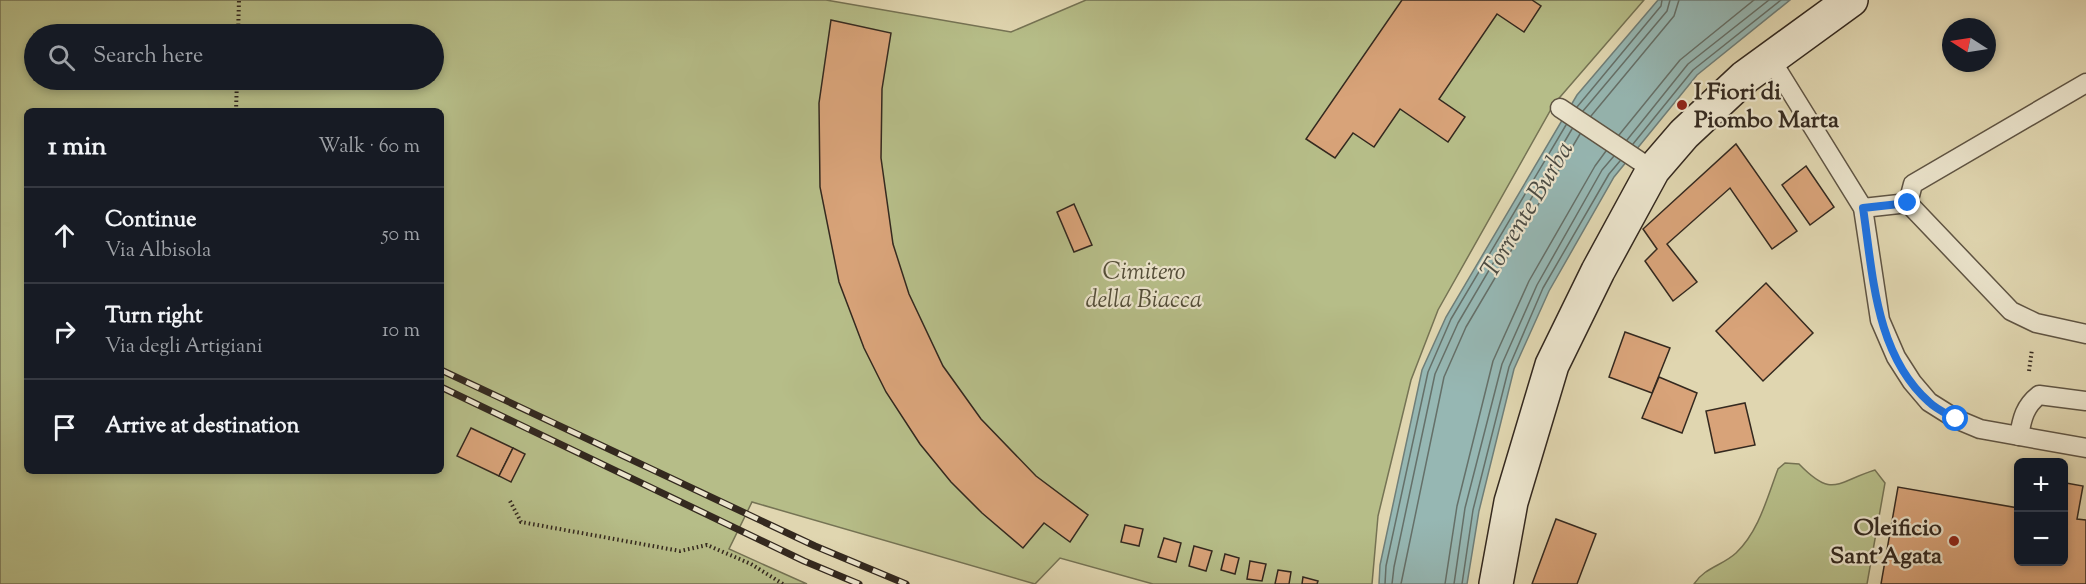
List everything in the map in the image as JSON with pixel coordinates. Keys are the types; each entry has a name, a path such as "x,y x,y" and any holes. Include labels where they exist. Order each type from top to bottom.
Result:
{"main road":[{"path":"1496,584 1511,502 1552,365 1598,271 1645,165 1684,134 1745,77 1851,0"}],"lane":[{"path":"1770,58 1863,208 1880,320 1896,357 1912,382 1929,402 1956,419 1980,429 2086,448"},
{"path":"1908,203 1913,184 2086,83"},
{"path":"1560,108 1645,165"},
{"path":"1863,208 1908,203"},
{"path":"1908,203 2011,311 2036,323 2086,334"},
{"path":"2019,436 2022,417 2028,405 2039,395 2086,401"}],"path":[{"path":"238,24 239,0"},
{"path":"236,108 237,90"},
{"path":"510,501 521,522 591,537 642,543 680,551 707,545 751,564 783,584"}],"green space":[{"name":"Cimitero della Biacca","path":"0,0 826,0 1011,32 1086,0 1644,0 1554,104 1438,310 1411,380 1378,516 1372,584 1153,584 1060,558 1035,584 752,502 729,549 807,584 0,584"},
{"path":"1785,463 1799,464 1810,475 1828,484 1843,483 1875,470 1885,483 1867,584 1694,584 1708,570 1736,553 1751,535 1762,514 1778,469"}],"water":[{"name":"Torrente Burba","path":"1658,0 1790,0 1697,75 1614,177 1549,291 1514,369 1479,511 1467,584 1379,584 1380,565 1422,370 1446,317 1577,95"}],"building":[{"path":"1402,0 1532,0 1541,6 1524,32 1497,14 1439,99 1465,117 1448,142 1400,109 1374,147 1353,133 1335,158 1306,139"},
{"path":"831,20 891,33 882,89 881,158 893,244 909,294 943,366 981,419 1036,476 1088,515 1070,542 1044,523 1023,548 982,513 951,482 920,444 886,392 864,348 839,282 820,187 819,103"},
{"path":"1736,144 1797,231 1772,249 1730,188 1667,244 1697,282 1673,301 1645,261 1657,249 1643,229"},
{"path":"1806,166 1834,207 1810,225 1782,185"},
{"path":"1074,204 1092,245 1074,252 1057,212"},
{"path":"1766,283 1813,333 1763,381 1716,331"},
{"path":"1625,332 1670,348 1652,393 1609,377"},
{"path":"1659,377 1697,393 1682,433 1642,418"},
{"path":"1745,403 1755,445 1715,453 1706,411"},
{"path":"471,428 513,448 499,476 457,456"},
{"path":"513,448 525,454 511,482 499,476"},
{"name":"Oleificio Sant'Agata","path":"2068,483 2083,486 2077,519 2086,520 2086,584 1881,584 1898,487 2014,507 2014,566 2068,566"},
{"path":"1556,519 1596,534 1577,584 1532,584"},
{"path":"1125,525 1143,529 1139,546 1121,542"},
{"path":"1164,538 1181,543 1176,562 1158,557"},
{"path":"1194,546 1212,551 1206,571 1189,566"},
{"path":"1225,554 1239,558 1235,574 1221,570"},
{"path":"1250,561 1266,564 1262,581 1247,579"},
{"path":"1278,570 1291,572 1289,584 1275,584"},
{"path":"1303,577 1318,581 1317,584 1302,584"}],"railway":[{"path":"444,371 815,546 906,584"},
{"path":"444,388 804,561 859,584"}],"place":[{"name":"I Fiori di Piombo Marta","path":"1682,105"},
{"name":"Oleificio Sant'Agata","path":"1954,541"}],"route":[{"path":"1908,203 1863,208 1880,320 1896,357 1912,382 1929,402 1956,419"}]}
